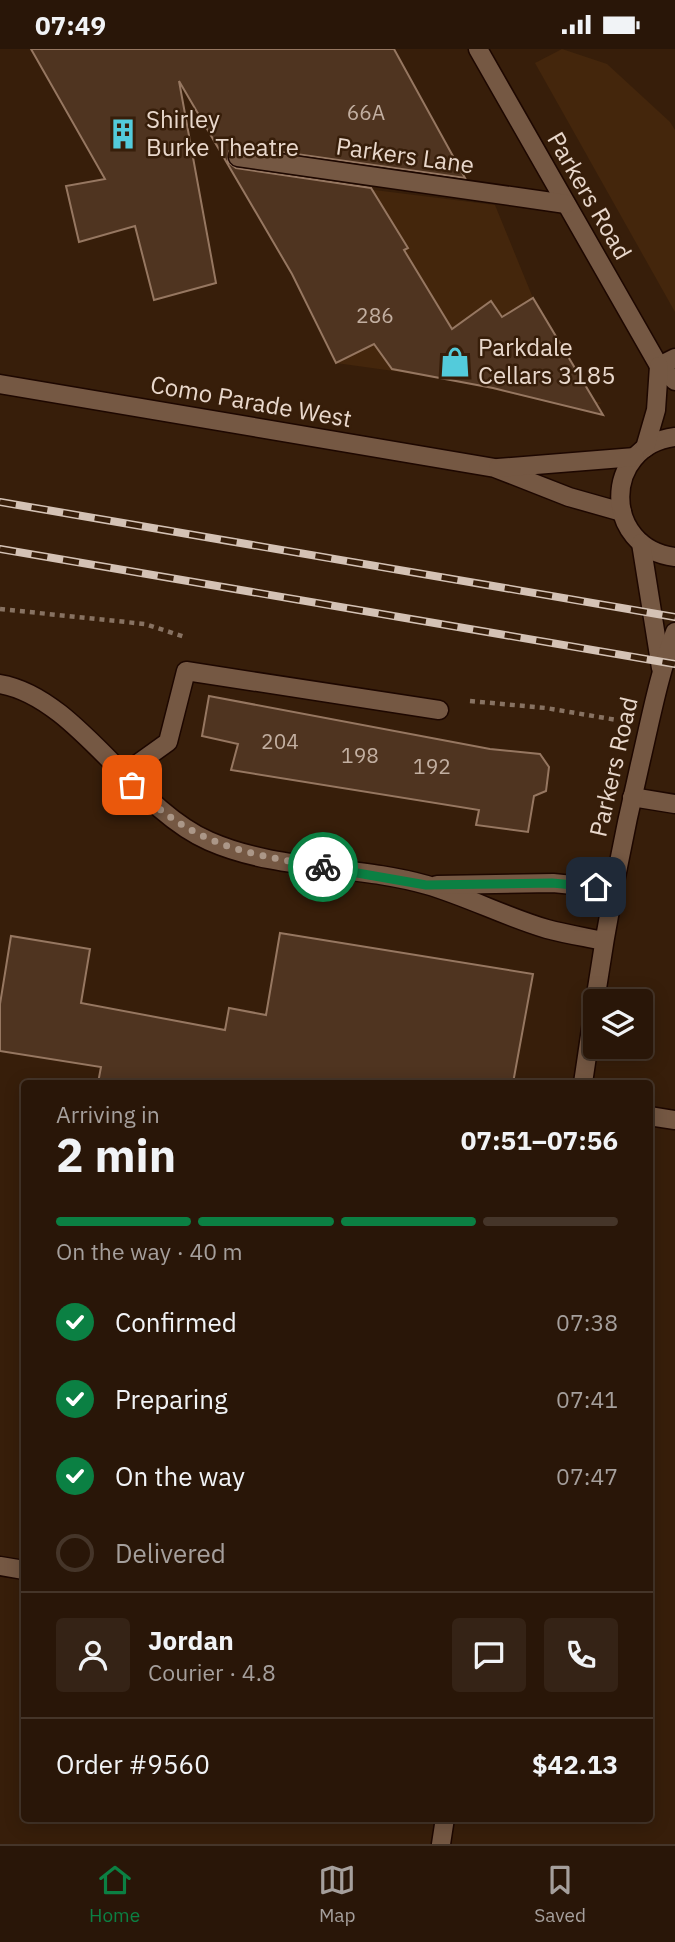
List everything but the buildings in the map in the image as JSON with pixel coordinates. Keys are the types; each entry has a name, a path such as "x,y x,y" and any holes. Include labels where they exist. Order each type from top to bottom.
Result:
{"street":[{"name":"Parkers Road","path":"478,49 566,204 667,362 675,381"},
{"name":"Parkers Lane","path":"238,157 566,204"},
{"path":"667,362 656,410 640,453 624,474 619,493 622,512 641,543 656,553 675,557"},
{"name":"Como Parade West","path":"0,384 495,468 569,497 622,512"},
{"name":"Como Parade West","path":"495,468 640,453 663,439 675,437"},
{"name":"Parkers Road","path":"641,543 662,667"},
{"name":"Parkers Road","path":"597,989 613,889 632,797 662,667 675,632"},
{"path":"122,775 168,742 186,671 439,710"},
{"path":"0,684 15,686 46,704 178,824 210,842 260,856 426,885 546,929 604,941"},
{"path":"632,797 675,804"},
{"path":"426,885 552,883 613,889"},
{"name":"Parkers Road","path":"583,1080 587,1059"},
{"path":"653,1117 675,1120"},
{"path":"0,1566 21,1570"},
{"path":"441,1844 444,1822"}],"shaded area":[{"path":"562,49 607,64 670,122 675,130 675,312 535,63"},
{"path":"326,184 495,205 533,298 594,401 602,403 582,410 444,378 336,363 292,274"}],"railway":[{"path":"0,502 675,617"},
{"path":"0,549 675,664"}],"way so far":[{"path":"132,785 178,824 210,842 260,856 323,867"}],"place":[{"name":"Shirley Burke Theatre","path":"123,134"},
{"name":"Parkdale Cellars 3185","path":"455,362"}],"route":[{"path":"323,867 426,885 552,883 596,887"}]}
